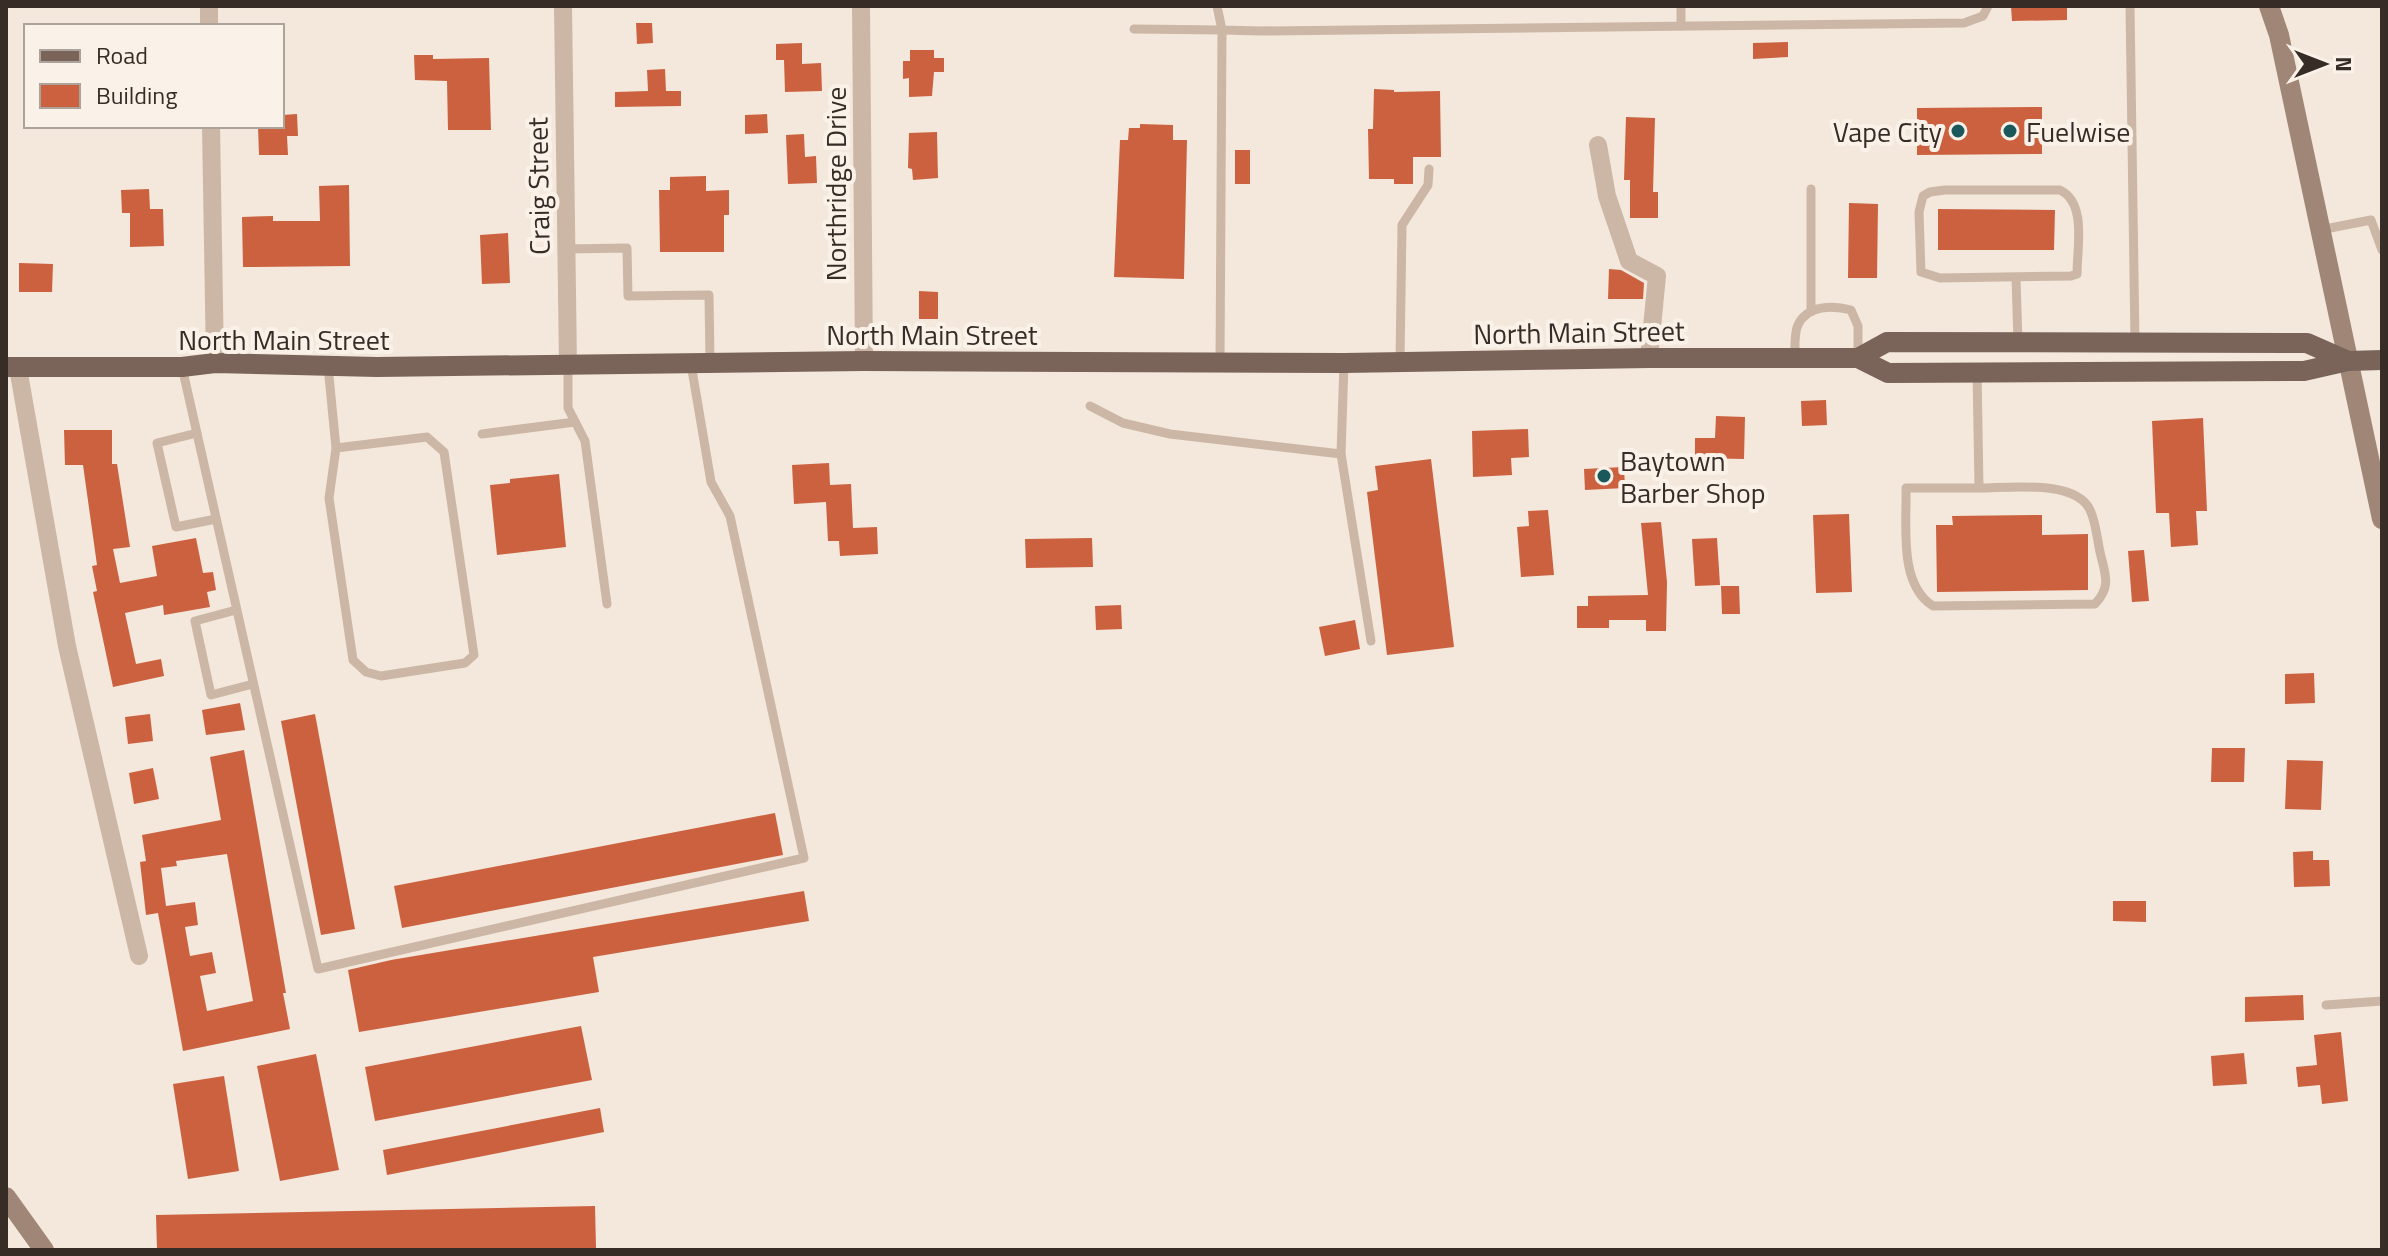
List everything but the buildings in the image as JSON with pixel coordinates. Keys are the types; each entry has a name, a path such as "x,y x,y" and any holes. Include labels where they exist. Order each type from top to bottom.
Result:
{"main road":[{"path":"2269,6 2279,35 2382,519"},
{"name":"North Main Street","path":"1858,358 1887,342 2307,343 2348,361"},
{"name":"North Main Street","path":"12,368 182,367 215,363 328,366 864,361 1344,363 1858,358 1888,373 2304,371 2348,361 2382,360"},
{"path":"6,1197 44,1250"}],"street":[{"name":"Craig Street","path":"563,6 568,365"},
{"name":"Northridge Drive","path":"861,6 864,361"},
{"path":"211,128 215,363"},
{"path":"1598,145 1607,196 1629,261 1657,276 1649,358"},
{"path":"12,368 67,646 139,956"}],"lane":[{"path":"1217,6 1222,30 1220,363"},
{"path":"1681,6 1681,26"},
{"path":"1134,29 1964,23 1983,16 1988,6"},
{"path":"2130,6 2135,342"},
{"path":"1400,362 1402,225 1428,185 1429,169"},
{"path":"1811,189 1811,311"},
{"path":"1959,190 2060,190 2070,194 2077,207 2077,274 2016,278 1940,278 1921,272 1919,212 1923,196 1930,192 1959,190"},
{"path":"2320,230 2371,220 2382,250"},
{"path":"182,367 318,969 804,858 730,516 711,482 700,363 709,295 628,296 627,248 567,249"},
{"path":"2016,278 2018,342"},
{"path":"1795,358 1797,326 1811,311 1835,306 1851,310 1858,326 1858,358"},
{"path":"1344,363 1341,454 1371,641"},
{"path":"568,365 568,408 585,441 607,604"},
{"path":"328,366 336,448 329,498 353,660 366,672 381,676 465,663 474,655 444,452 427,437 336,448"},
{"path":"1977,371 1979,488"},
{"path":"1090,406 1123,423 1170,434 1341,454"},
{"path":"482,434 575,422"},
{"path":"197,433 157,443 176,527 216,519"},
{"path":"1906,488 1979,488 2063,489 2078,496 2090,508 2107,580 2104,594 2095,604 1933,606 1922,599 1912,582 1907,544 1906,488"},
{"path":"236,610 195,621 211,695 253,684"},
{"path":"2326,1005 2382,1001"}],"place":[{"name":"Vape City","path":"1958,131"},
{"name":"Fuelwise","path":"2010,131"},
{"name":"Baytown Barber Shop","path":"1604,476"}]}
